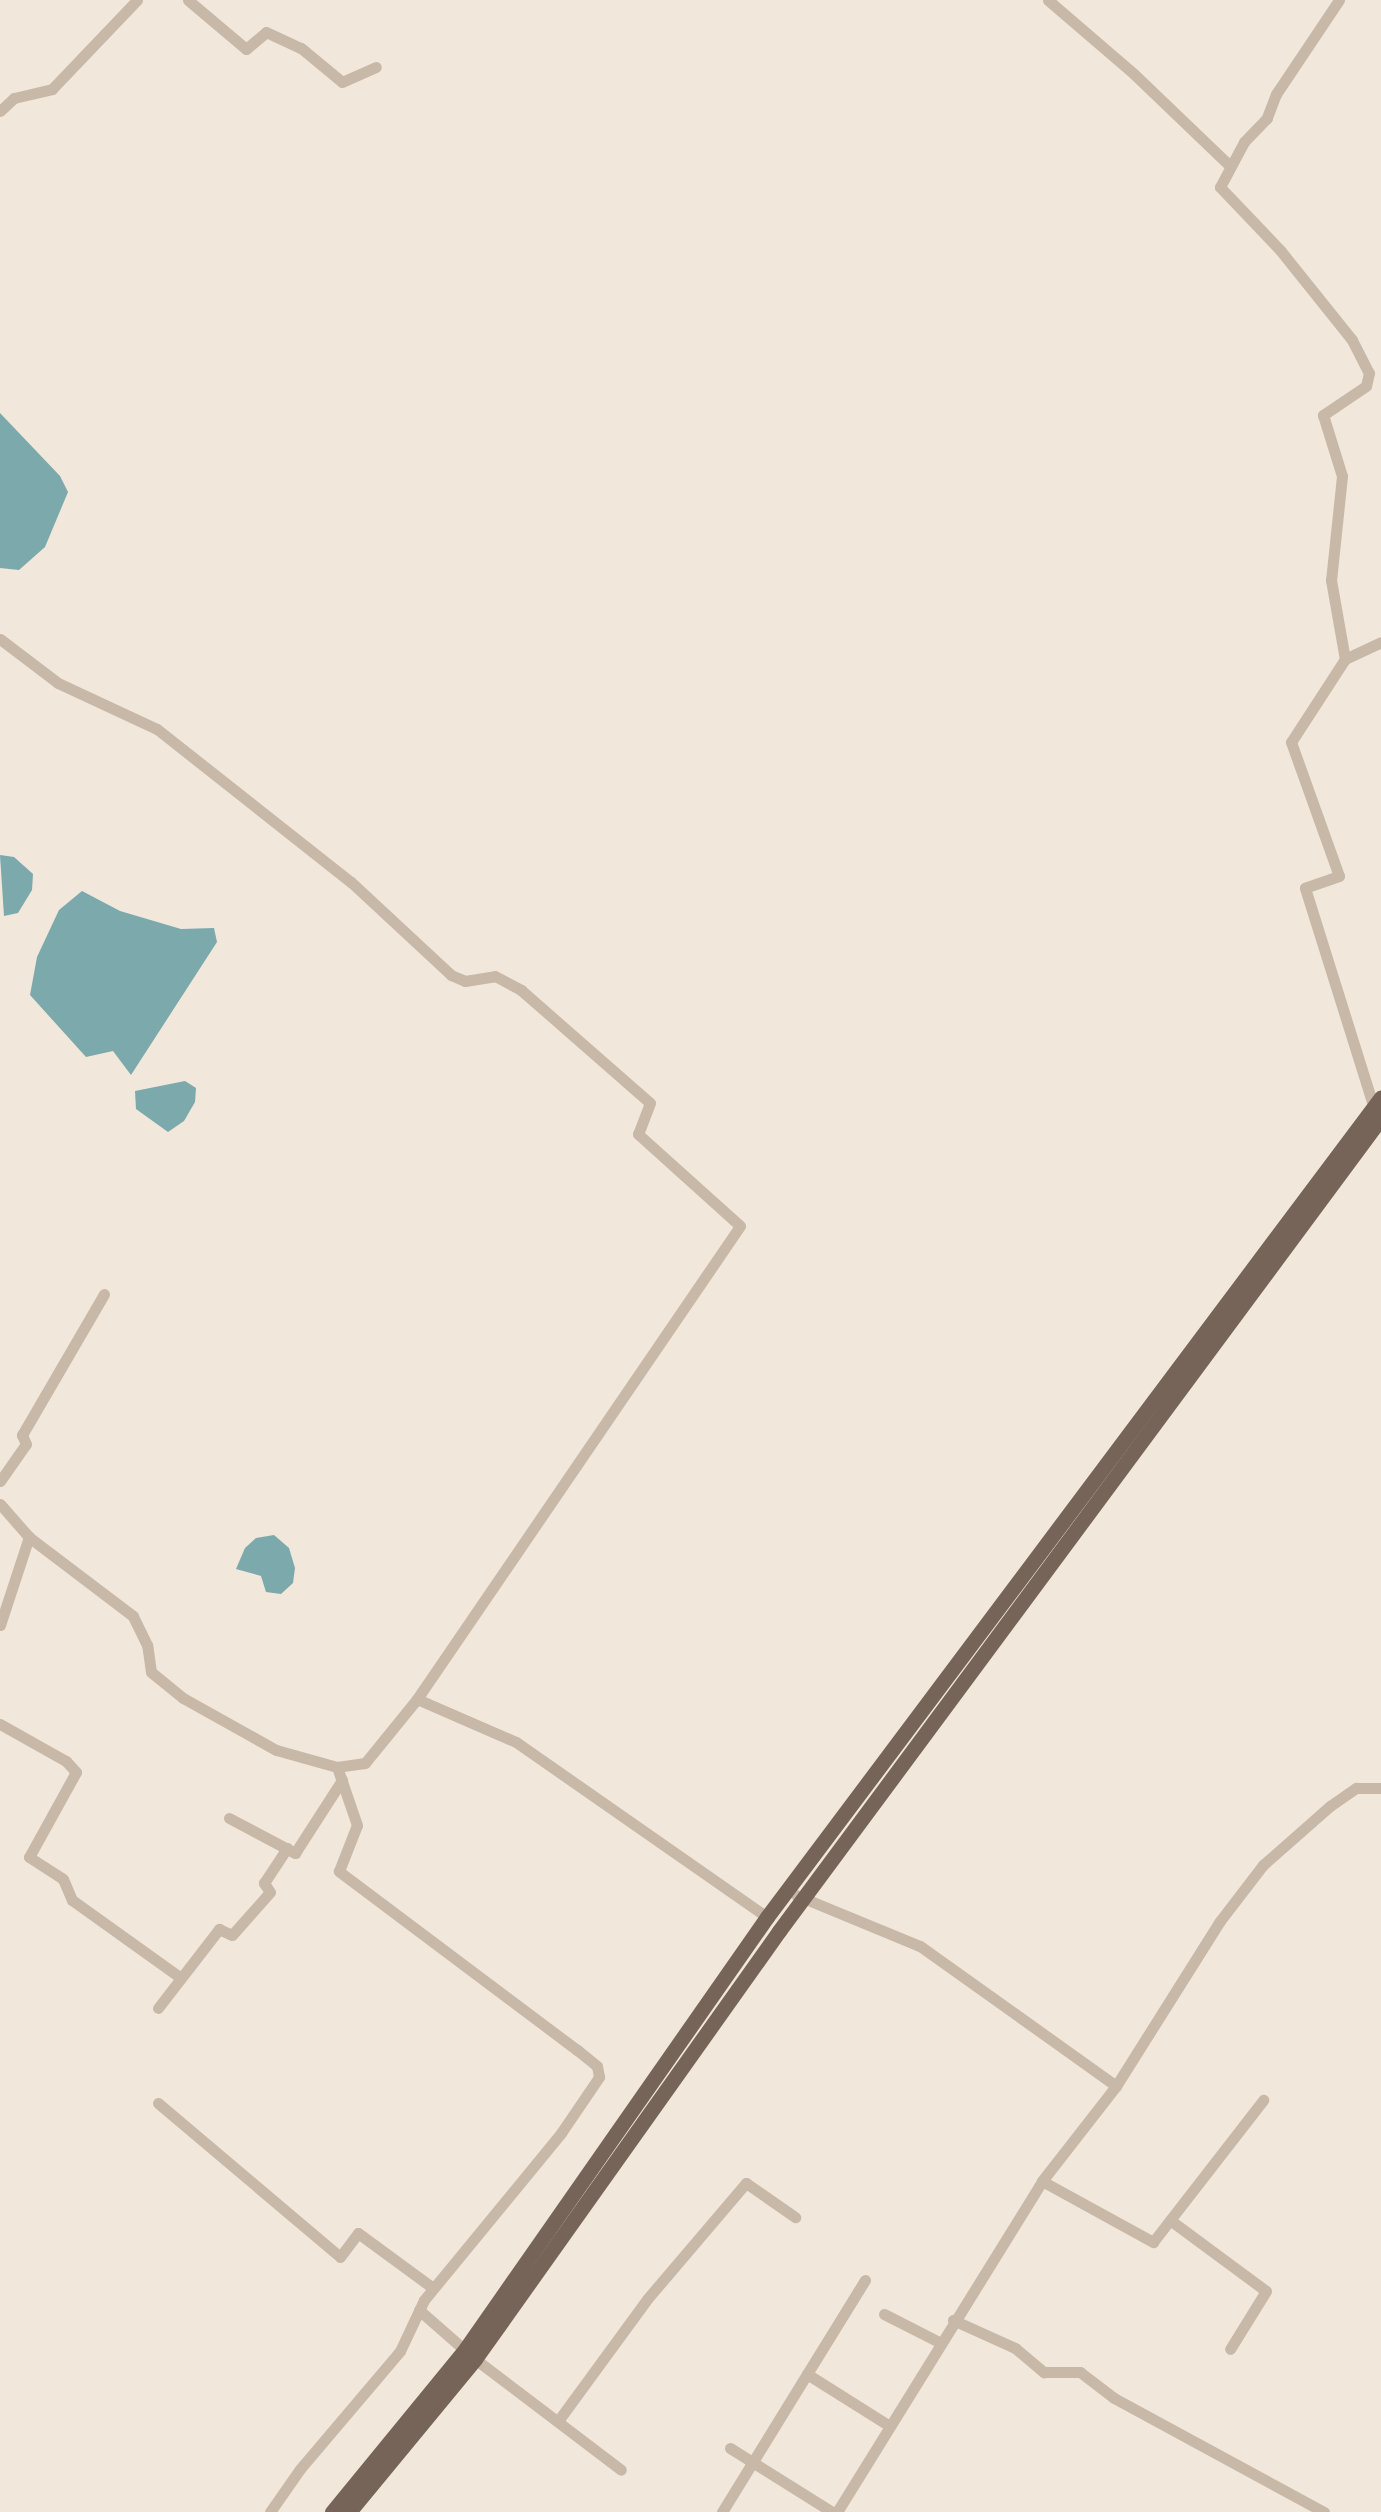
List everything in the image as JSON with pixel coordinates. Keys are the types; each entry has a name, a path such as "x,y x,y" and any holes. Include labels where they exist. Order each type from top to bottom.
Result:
{"main road":[{"path":"332,2512 471,2354 767,1917 1379,1115"},
{"path":"348,2512 471,2354 1379,1115"}],"street":[{"path":"0,111 14,98 52,89 137,0"},
{"path":"188,0 246,49 266,32 301,48 342,82 376,66"},
{"path":"1048,0 1230,166"},
{"path":"1340,0 1276,94 1267,118 1230,166 1220,187 1280,250 1352,340 1369,373 1366,386 1323,416 1342,476 1331,580 1345,660"},
{"path":"0,639 58,683 157,729 351,882 451,975 466,981 495,976 520,990 650,1103 638,1134 740,1226 417,1699 365,1763 337,1767 276,1750 184,1698 151,1672 147,1644 132,1616 29,1538 0,1504"},
{"path":"1379,1115 1305,888 1339,876 1290,742 1345,660 1381,642"},
{"path":"0,1480 26,1444 22,1436 104,1294"},
{"path":"0,1625 29,1538"},
{"path":"417,1699 516,1742 767,1917"},
{"path":"0,1724 66,1760 76,1772 28,1857 63,1879 72,1900 181,1978"},
{"path":"270,2512 300,2469 400,2351 433,2288 561,2133 599,2077 597,2066 577,2050 339,1871 358,1824 337,1767"},
{"path":"229,1818 295,1852 342,1780"},
{"path":"1356,1788 1381,1802"},
{"path":"730,2448 834,2512 1042,2181 1116,2086 1186,1970 1264,1865 1356,1788 1381,1788"},
{"path":"158,2008 219,1929 232,1935 270,1892 264,1883 287,1848"},
{"path":"790,1890 804,1900 920,1946 1116,2086"},
{"path":"1042,2181 1153,2242 1263,2100"},
{"path":"158,2103 340,2257 358,2233 433,2288"},
{"path":"558,2421 648,2298 746,2184 794,2216"},
{"path":"1170,2220 1266,2291 1230,2349"},
{"path":"722,2512 865,2280"},
{"path":"419,2310 621,2470"},
{"path":"884,2314 939,2342"},
{"path":"953,2320 1015,2348 1044,2372 1080,2372 1114,2398 1324,2512"},
{"path":"807,2374 888,2424"}],"water":[{"path":"0,413 60,476 68,492 45,547 19,570 0,568"},
{"path":"0,855 14,857 33,874 32,890 18,913 4,916"},
{"path":"82,891 120,911 181,929 214,928 217,942 131,1075 113,1051 86,1057 30,995 37,957 59,910"},
{"path":"185,1081 196,1088 195,1102 184,1121 168,1132 136,1109 135,1091"},
{"path":"274,1535 289,1548 295,1568 293,1583 281,1594 266,1592 261,1576 236,1569 245,1548 256,1538"}]}
